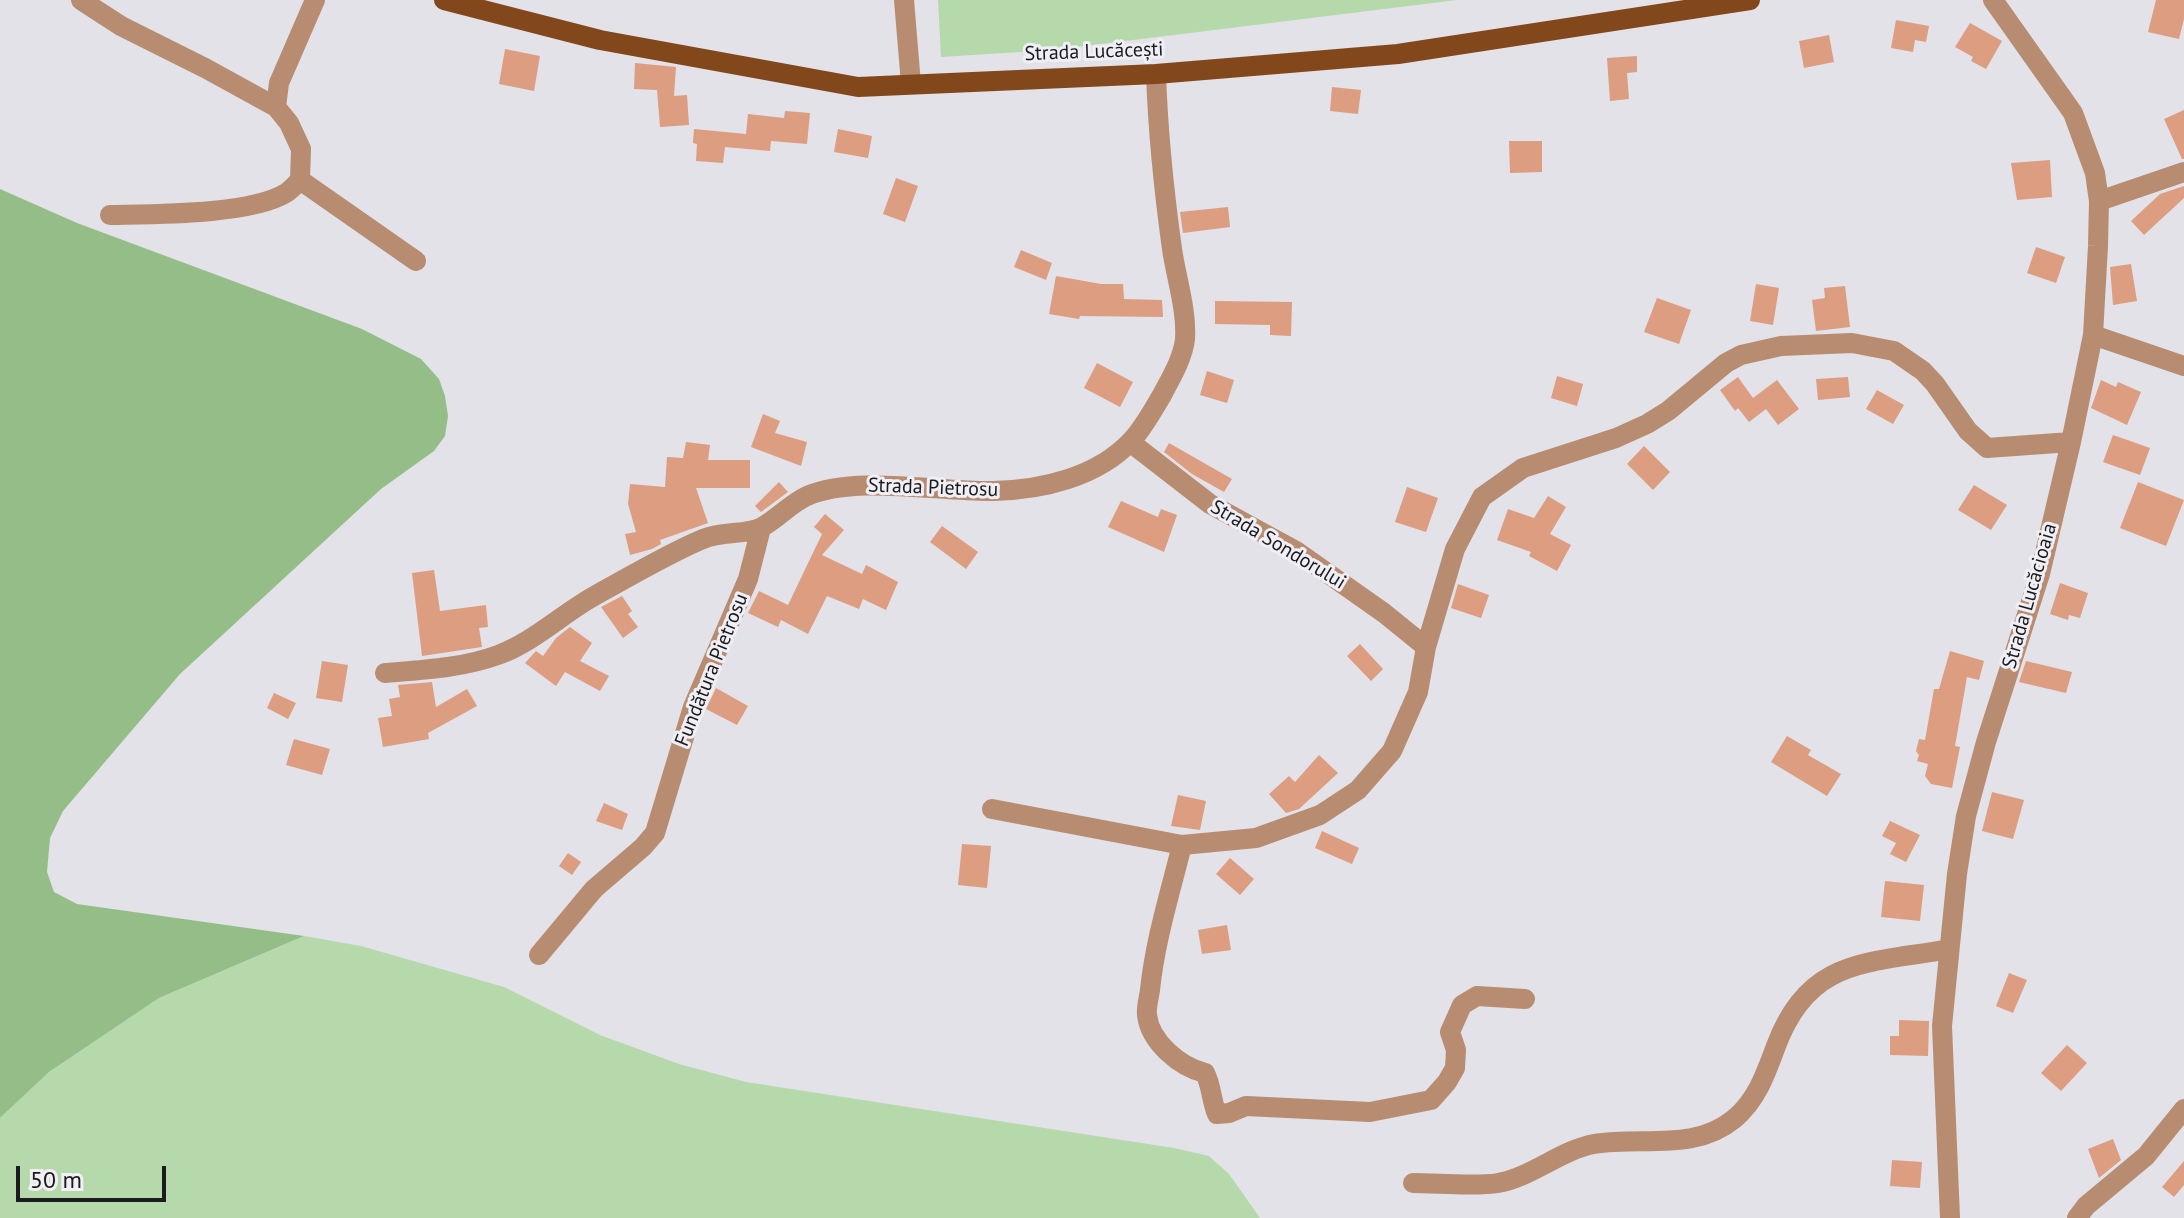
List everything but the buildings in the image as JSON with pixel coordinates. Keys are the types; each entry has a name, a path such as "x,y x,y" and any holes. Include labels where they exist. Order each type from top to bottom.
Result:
{"main road":[{"name":"Strada Lucăcești","path":"444,0 600,40 858,87 1156,74 1398,54 1750,0"}],"street":[{"path":"81,0 121,26 276,107 289,123 301,149 300,180 286,193 268,200 207,211 110,215"},
{"path":"276,107 279,83 315,0"},
{"path":"904,0 911,84"},
{"name":"Strada Lucăcioaia","path":"1950,1218 1942,1026 1966,816 1986,742 2040,574 2071,442 2093,335 2099,201 2095,173 2073,113 1993,0"},
{"name":"Strada Pietrosu","path":"385,673 436,668 502,654 527,641 595,595 705,538 761,528 811,494 842,487 1022,490 1048,485 1087,471 1130,442 1165,388 1185,340 1160,163 1156,74"},
{"path":"2099,201 2184,172"},
{"path":"300,180 416,261"},
{"path":"2093,335 2184,366"},
{"path":"992,809 1182,845 1256,838 1320,815 1358,790 1392,751 1418,692 1426,647 1455,549 1482,497 1523,468 1616,438 1647,424 1668,411 1726,363 1756,350 1840,343 1894,351 1923,371 1968,431 1987,448 2071,442"},
{"name":"Strada Sondorului","path":"1130,442 1210,504 1296,551 1384,613 1426,647"},
{"name":"Fundătura Pietrosu","path":"539,955 594,889 655,833 693,707 748,579 761,528"},
{"path":"1182,845 1153,960 1147,1015 1153,1031 1174,1059 1192,1070 1205,1073 1217,1114 1246,1106 1370,1112 1431,1100 1455,1068 1456,1050 1450,1032 1462,1005 1477,996 1525,999"},
{"path":"1413,1183 1498,1183 1591,1145 1635,1140 1681,1141 1719,1130 1748,1106 1759,1088 1786,1021 1816,984 1847,969 1949,949"},
{"path":"2077,1218 2086,1206 2146,1156 2184,1109"}],"green space":[{"path":"938,0 1457,0 1052,50 941,57"},
{"path":"0,189 77,223 362,329 421,359 439,379 448,416 445,436 434,451 381,489 180,674 63,811 50,838 47,872 54,892 77,904 304,936 159,998 49,1072 0,1118"},
{"path":"304,936 361,946 504,987 600,1035 679,1064 746,1082 1209,1156 1229,1174 1260,1218 0,1218 0,1118 49,1072 159,998"}]}
